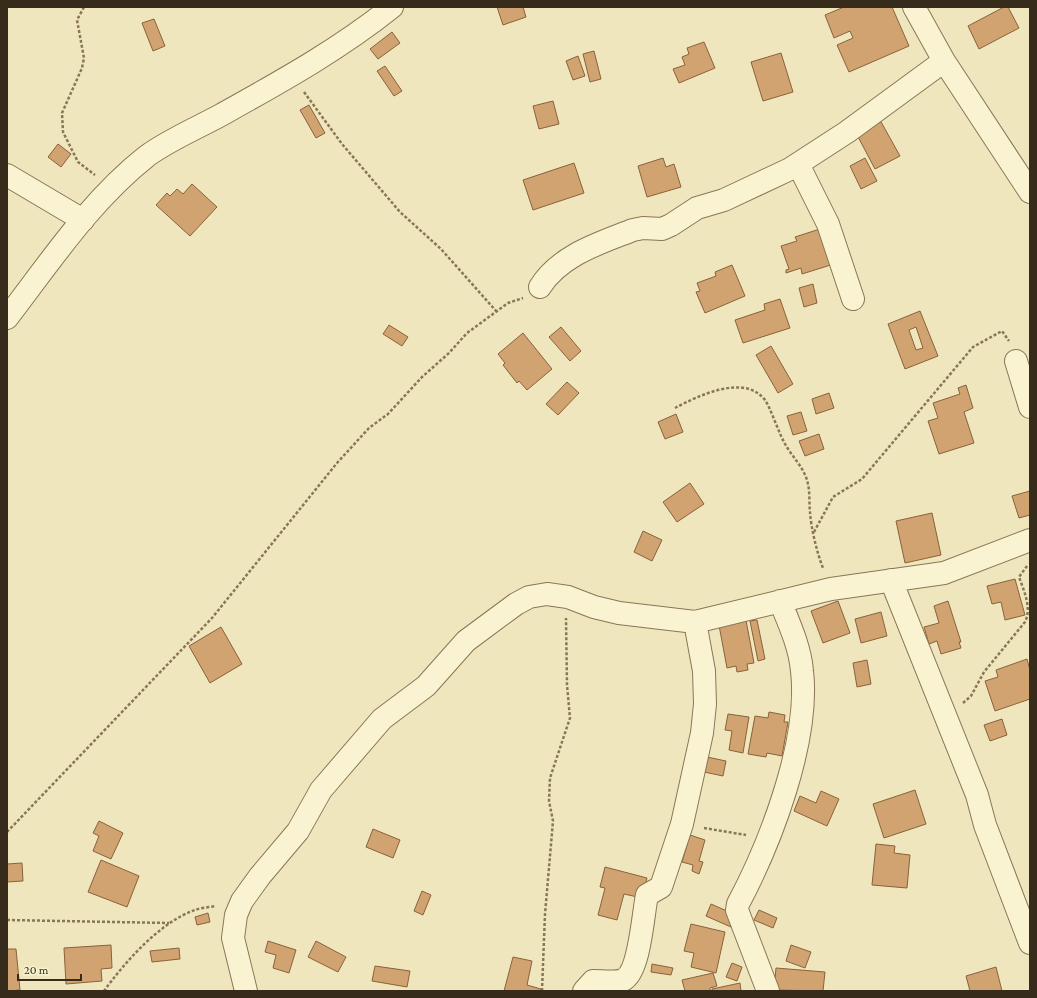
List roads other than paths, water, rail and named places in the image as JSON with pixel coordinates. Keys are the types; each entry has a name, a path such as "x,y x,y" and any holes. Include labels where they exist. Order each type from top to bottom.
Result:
{"street":[{"path":"7,318 83,220 112,187 149,155 292,75 364,30 392,7"},
{"path":"914,7 944,61 1030,192"},
{"path":"540,287 546,278 577,253 633,230 643,228 662,228 671,225 697,208 724,200 798,164 889,103 944,61"},
{"path":"798,164 828,224 853,300"},
{"path":"7,175 83,220"},
{"path":"1016,361 1030,407"},
{"path":"246,991 233,938 236,915 242,902 260,876 298,830 321,790 382,719 426,686 466,642 516,604 529,597 547,594 568,597 594,607 619,613 695,622 831,589 944,573 1030,540"},
{"path":"891,580 977,795 985,824 1030,943"},
{"path":"768,991 737,910 738,904 767,843 788,777 798,735 803,702 802,670 793,634 780,601"},
{"path":"584,991 593,981 623,980 630,973 639,943 647,895 661,887 682,824 702,733 705,704 704,671 695,622"}]}
